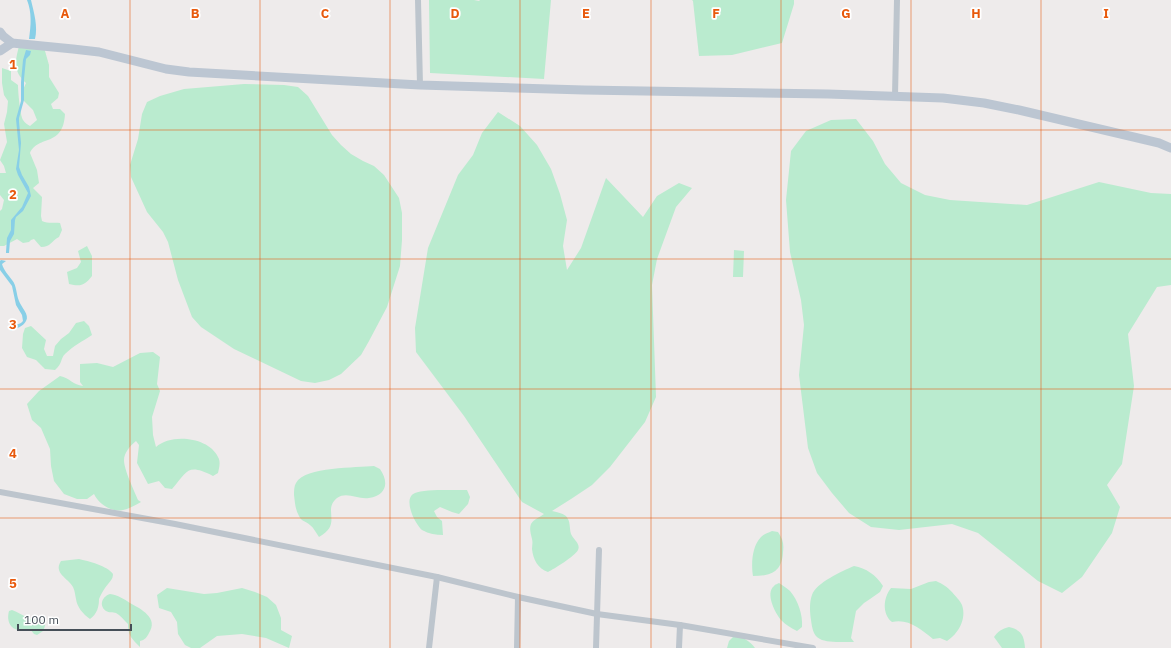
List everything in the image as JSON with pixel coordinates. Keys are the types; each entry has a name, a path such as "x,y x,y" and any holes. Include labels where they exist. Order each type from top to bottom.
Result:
{"street":[{"path":"418,0 420,85"},
{"path":"895,96 897,0"},
{"path":"0,32 12,43 73,48 98,52 166,69 188,72 420,85 944,98 1019,110 1159,143 1171,148"},
{"path":"0,51 12,43"},
{"path":"0,492 175,524 437,578 597,614 680,625 810,648"},
{"path":"596,648 599,550"},
{"path":"429,648 437,578"},
{"path":"517,648 518,597"},
{"path":"679,648 680,625"}],"green space":[{"path":"429,0 551,0 544,79 430,73"},
{"path":"692,0 794,0 794,4 782,43 732,55 699,56"},
{"path":"41,42 49,65 49,77 59,93 58,98 51,104 53,109 60,109 65,114 60,132 34,147 30,153 37,170 39,183 33,188 42,197 42,221 60,223 62,230 59,237 44,247 41,247 34,239 23,243 17,239 4,246 0,246 0,211 4,200 0,195 0,173 6,173 0,160 7,142 4,124 8,101 4,95 2,68 11,71 11,80 18,85 19,103 22,117 23,120 30,126 37,120 33,110 24,101 22,92 26,83 17,70 16,62 19,46"},
{"path":"244,84 284,85 298,87 308,96 332,135 341,145 351,154 374,166 384,175 399,198 402,213 400,266 387,307 361,355 341,374 329,380 315,383 301,381 234,349 201,327 192,317 178,280 168,242 163,232 147,212 131,177 130,165 138,139 142,114 147,102 160,96 184,89"},
{"path":"498,112 520,126 537,145 551,169 567,220 563,246 567,270 581,248 606,178 643,217 657,196 679,183 692,188 676,207 657,259 652,285 656,397 645,422 610,467 592,485 552,511 561,513 568,518 571,534 579,548 569,559 548,572 541,569 535,560 530,530 532,522 544,514 522,502 464,416 416,352 415,328 428,248 458,175 473,155 482,133"},
{"path":"856,119 873,141 885,164 901,183 925,195 950,200 1027,205 1099,182 1151,193 1171,194 1171,285 1157,287 1128,334 1134,386 1122,464 1107,485 1120,507 1112,533 1082,577 1062,593 1038,581 978,533 952,524 899,530 871,527 849,513 817,473 808,448 799,375 804,325 801,300 790,252 786,200 791,151 806,131 831,120"},
{"path":"87,246 92,256 92,276 82,284 69,284 67,272 77,268 81,262 78,251"},
{"path":"734,250 744,251 743,277 733,277"},
{"path":"84,321 89,326 92,335 65,354 55,370 45,369 36,360 27,357 22,348 25,328 31,326 46,340 44,349 47,356 53,356 55,346 61,339 69,333 76,323"},
{"path":"153,352 160,357 157,384 160,391 152,417 153,435 156,447 171,440 189,439 198,441 207,445 218,457 220,463 218,473 213,476 198,470 189,471 172,489 165,488 159,481 148,484 137,463 139,445 136,441 125,455 124,464 138,500 141,502 128,509 118,511 110,509 102,504 94,494 87,499 77,499 64,494 54,481 50,449 41,428 32,420 27,404 39,391 60,376 83,386 80,382 80,364 97,363 113,367 140,353"},
{"path":"374,466 380,469 385,479 385,487 383,491 380,494 369,498 345,495 337,498 331,507 330,527 319,537 309,524 300,518 296,508 294,487 301,477 310,473 332,469"},
{"path":"467,490 470,497 468,504 459,514 440,507 434,511 437,517 442,521 443,535 432,534 422,530 419,527 411,511 411,496 415,493 424,491"},
{"path":"772,531 778,532 783,542 783,552 780,564 774,572 770,574 753,576 752,561 756,545 762,536"},
{"path":"79,559 102,566 113,574 112,579 99,598 96,613 90,619 79,608 73,587 62,575 59,569 61,561"},
{"path":"854,566 863,568 883,586 880,592 864,603 856,611 851,638 854,642 831,642 820,639 814,634 812,626 810,601 812,595 814,591 824,582 836,574"},
{"path":"936,581 952,592 961,603 963,610 962,621 958,630 947,641 940,638 933,639 919,628 909,623 898,621 892,622 886,615 885,610 886,596 891,588 911,589"},
{"path":"779,583 790,591 799,608 802,618 802,627 797,631 781,620 772,603 770,593 771,589"},
{"path":"167,588 204,594 242,588 267,597 276,605 281,618 281,630 292,636 289,648 266,638 242,634 217,636 200,648 191,648 185,645 178,634 177,622 171,612 159,608 157,595"},
{"path":"110,594 121,597 139,608 150,618 152,628 147,637 140,641 140,647 131,637 128,624 118,614 107,612 102,606 102,601 107,595"},
{"path":"12,610 28,618 44,621 45,626 43,631 37,635 30,629 20,630 13,628 10,625 8,616 9,611"},
{"path":"1009,627 1022,634 1025,648 1002,648 994,637 1000,630"},
{"path":"734,636 746,639 755,648 727,648 729,641"}],"water":[{"path":"27,0 31,0 36,24 35,39 29,39 31,19"},
{"path":"26,50 31,51 30,55 26,59 24,100 19,118 21,143 19,167 29,187 31,196 23,211 16,217 14,234 10,241 9,253 6,253 7,238 11,230 11,220 22,207 28,193 16,169 19,150 16,119 21,101 23,60"},
{"path":"1,260 6,261 2,264 5,271 14,282 17,296 27,316 27,319 23,325 11,331 9,328 23,321 22,315 16,305 12,286 0,270"}]}
